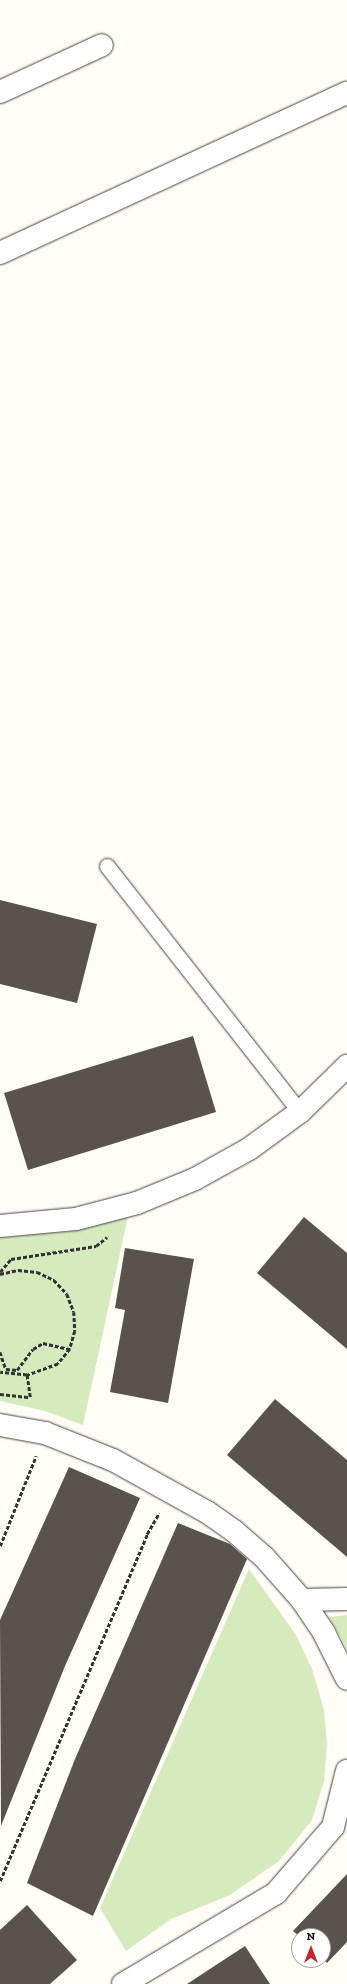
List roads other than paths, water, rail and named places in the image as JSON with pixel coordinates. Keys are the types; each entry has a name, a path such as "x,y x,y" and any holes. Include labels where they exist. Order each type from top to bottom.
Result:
{"street":[{"path":"0,92 102,45"},
{"path":"0,253 338,107 347,93"},
{"path":"0,1226 76,1219 137,1203 195,1179 249,1149 300,1112 347,1066"},
{"path":"0,1425 45,1433 113,1460 171,1492 234,1530 264,1557 302,1600 324,1632 347,1679"},
{"path":"302,1600 347,1599"},
{"path":"123,1984 276,1894 333,1827 347,1771"}],"lane":[{"path":"107,866 300,1112"}]}
